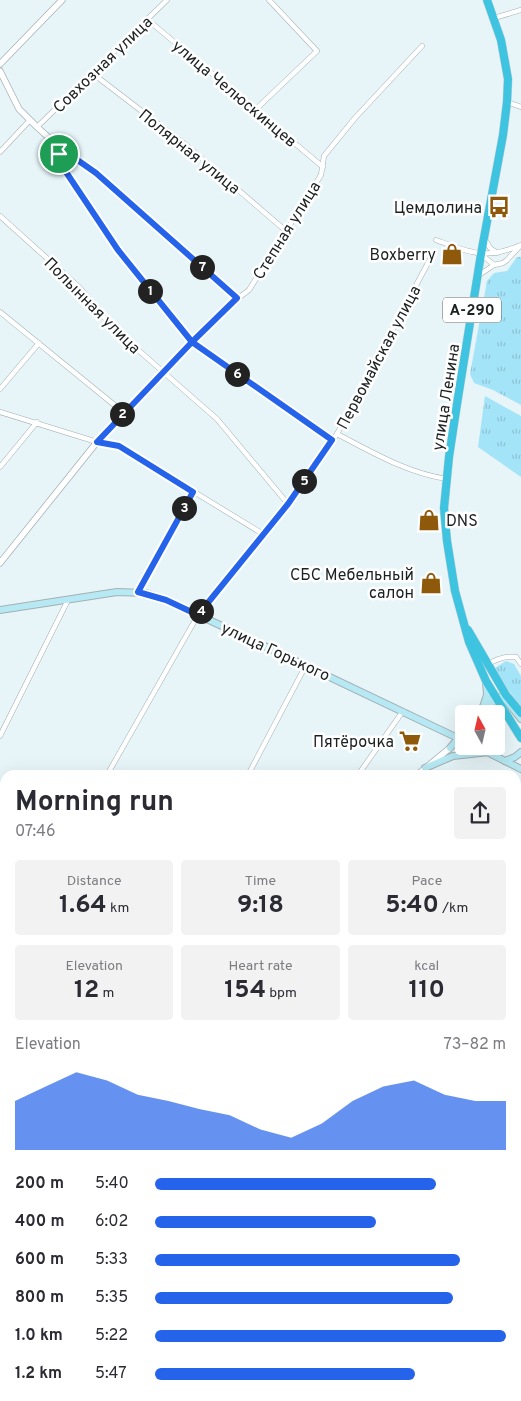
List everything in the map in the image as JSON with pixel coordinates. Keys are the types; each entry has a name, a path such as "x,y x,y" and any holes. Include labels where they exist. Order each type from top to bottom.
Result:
{"highway":[{"name":"улица Ленина","path":"463,622 455,591 444,508 456,410 484,236 503,135 508,79 501,40 487,0"},
{"name":"А-290","path":"463,622 501,688 521,713"},
{"name":"А-290","path":"463,622 469,642 486,681 521,738"}],"main road":[{"name":"улица Горького","path":"0,610 117,592 138,592 166,600 455,737"},
{"path":"484,705 487,695 486,681"},
{"path":"496,697 501,688"},
{"path":"486,705 489,700 501,696 521,719"},
{"path":"450,748 455,745"},
{"path":"505,761 521,752"},
{"path":"425,768 453,756 462,755"},
{"path":"494,755 521,769"}],"street":[{"name":"Совхозная улица","path":"36,127 167,0"},
{"path":"256,110 318,51 269,0"},
{"path":"0,64 58,1"},
{"path":"494,18 521,10"},
{"name":"улица Челюскинцев","path":"148,20 322,167"},
{"name":"Степная улица","path":"0,563 123,412 237,298 249,290 320,175 324,156 355,118 422,46"},
{"path":"0,71 19,109 36,127 56,145 96,173 237,298"},
{"name":"Полярная улица","path":"92,73 186,145 286,231"},
{"path":"506,102 521,107"},
{"path":"0,152 30,120"},
{"path":"56,145 66,172 118,250 192,342 332,440"},
{"name":"Полынная улица","path":"0,216 80,288 113,328 217,418 288,504"},
{"path":"484,236 490,248 497,253"},
{"path":"436,240 466,251 481,254 497,253 521,245"},
{"path":"478,276 494,265 507,260 521,245"},
{"path":"481,254 494,265"},
{"name":"Первомайская улица","path":"111,770 198,615 288,504 337,434 429,261"},
{"path":"0,312 123,412"},
{"path":"0,390 39,343"},
{"path":"0,412 97,442 119,446 263,534"},
{"path":"0,467 36,422"},
{"path":"337,434 409,469 433,477 447,479"},
{"path":"138,592 193,492"},
{"path":"0,736 68,600"},
{"path":"487,664 496,660 513,657 516,657 521,664"},
{"path":"251,770 306,665"},
{"path":"362,770 403,712"},
{"path":"423,770 450,748"}],"green space":[{"path":"517,257 521,257 521,405 493,390 474,383 470,374 487,281 494,273 507,271"},
{"path":"485,396 521,416 521,477 478,447"},
{"path":"506,661 514,664 521,676 521,707 495,672 495,668"}],"place":[{"name":"Цемдолина","path":"499,207"},
{"name":"Boxberry","path":"452,254"},
{"name":"DNS","path":"429,520"},
{"name":"СБС Мебельный салон","path":"431,583"},
{"name":"Пятёрочка","path":"410,741"}],"route":[{"path":"59,154 56,145 96,173 237,298 192,342 332,440 288,504 198,615 166,600 138,592 193,492 119,446 97,442 123,412 164,373 192,342 118,250 66,172 59,154"}]}
